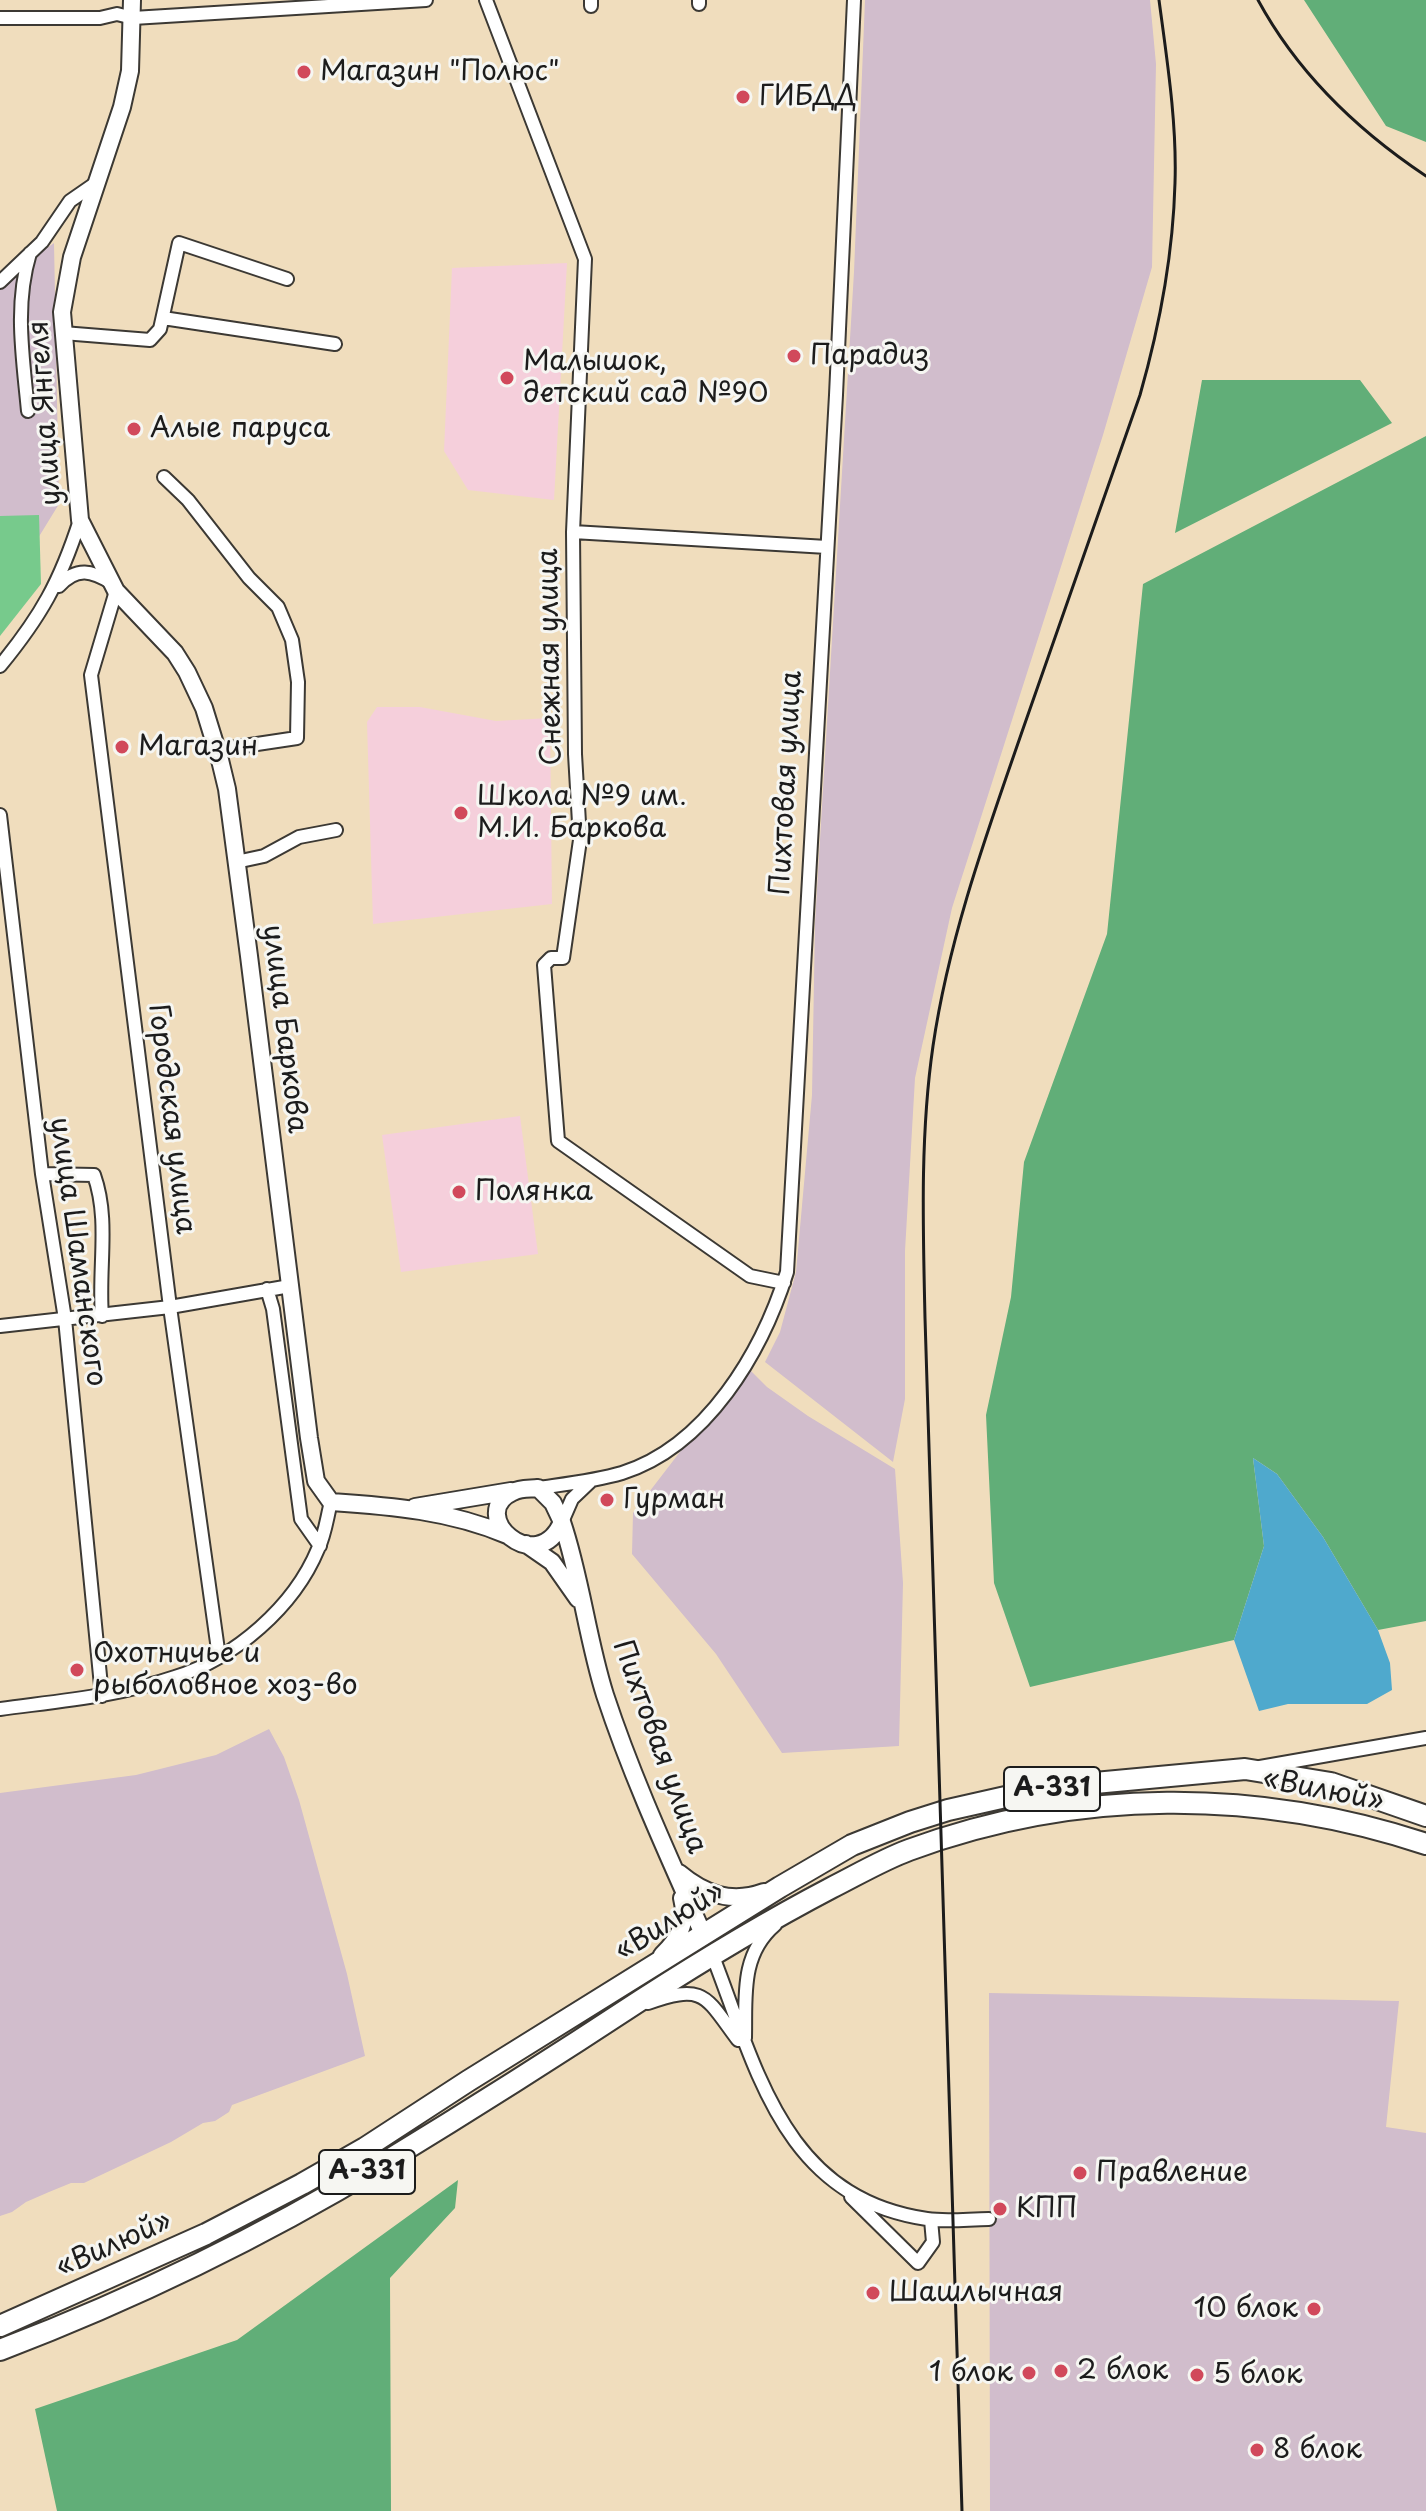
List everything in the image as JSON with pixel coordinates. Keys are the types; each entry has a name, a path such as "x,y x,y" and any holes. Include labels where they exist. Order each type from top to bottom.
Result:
{"highway":[{"name":"«Вилюй»","path":"0,2326 206,2234 302,2184 365,2148 703,1934 852,1845 948,1810 1084,1784 1245,1769 1331,1783 1426,1816"},
{"name":"«Вилюй»","path":"0,2350 57,2328 196,2264 302,2209 381,2164 712,1954 904,1852 948,1836 990,1825 1087,1808 1149,1802 1239,1803 1376,1827 1426,1844"},
{"name":"Пихтовая улица","path":"703,1934 712,1954"}],"main road":[{"name":"улица Янгеля","path":"80,520 63,333 65,289 128,83 132,0"},
{"name":"улица Баркова","path":"80,520 114,587 175,653 200,700 227,789 312,1464 316,1481 331,1502"},
{"path":"331,1502 410,1508 467,1521 525,1544 538,1545 548,1541 562,1522 553,1503 538,1488 410,1508"},
{"path":"507,1535 498,1524 497,1510 501,1501 515,1490"},
{"name":"Пихтовая улица","path":"562,1522 609,1705 671,1866 703,1934"},
{"name":"Пихтовая улица","path":"525,1544 552,1562 583,1607"},
{"path":"671,1866 693,1885 724,1897 745,1897 780,1887"},
{"path":"645,1971 681,1932 684,1903 671,1866"}],"street":[{"path":"0,18 100,18 117,14 133,18 426,0"},
{"name":"Снежная улица","path":"486,0 585,259 573,532 575,754 580,840 563,958 551,958 544,965 558,1141 750,1276 784,1283"},
{"name":"Пихтовая улица","path":"538,1488 628,1470 662,1453 726,1395 753,1354 784,1283 790,1253 854,0"},
{"path":"0,282 42,242 70,201 96,183"},
{"path":"63,333 150,340 160,329 179,243 287,279"},
{"path":"28,411 20,301 21,281 30,253"},
{"path":"163,318 335,344"},
{"path":"164,477 188,500 249,578 278,607 292,640 298,682 297,738 217,750"},
{"name":"улица Янгеля","path":"0,666 37,618 51,594 65,566 80,520"},
{"path":"573,532 827,547"},
{"path":"51,594 67,577 84,570 95,573 114,587"},
{"name":"Городская улица","path":"114,587 91,675 170,1307 219,1657"},
{"name":"улица Шаманского","path":"0,815 42,1174 65,1319 102,1696"},
{"path":"236,862 264,856 299,837 336,830"},
{"path":"42,1174 94,1175 99,1190 104,1235 100,1273 102,1316"},
{"path":"0,1326 170,1307 290,1286"},
{"path":"267,1289 273,1309 301,1519 320,1546"},
{"path":"562,1522 572,1499 594,1479"},
{"path":"0,1709 102,1696 176,1677 219,1657 277,1612 309,1570 320,1546 331,1502"},
{"path":"1245,1769 1426,1738"},
{"path":"745,2049 745,1984 752,1953 768,1931 798,1906"},
{"name":"Пихтовая улица","path":"712,1954 745,2049 767,2098 807,2157 843,2189 888,2211 931,2220 989,2219"},
{"path":"623,2012 688,1992 709,2003 745,2049"},
{"path":"843,2189 918,2263 933,2242 931,2220"}],"shaded area":[{"path":"865,0 1150,0 1156,64 1152,267 1103,435 952,908 915,1078 905,1251 905,1399 893,1462 765,1362 780,1332 796,1272 812,1095 815,923 854,272"},
{"path":"54,243 59,504 0,600 0,281"},
{"path":"567,263 554,500 468,490 444,451 452,268"},
{"name":"Школа №9 им. М.И. Баркова","path":"377,707 420,707 496,721 550,718 552,904 373,924 367,722"},
{"path":"520,1116 538,1254 401,1272 382,1135"},
{"path":"746,1366 767,1387 808,1416 895,1469 903,1583 899,1746 782,1753 716,1654 632,1554 633,1513"},
{"path":"269,1729 284,1757 299,1800 347,1974 365,2056 232,2105 229,2112 215,2121 203,2123 171,2142 84,2183 71,2183 0,2216 0,1793 136,1775 216,1755"},
{"path":"989,1993 1399,2001 1386,2127 1426,2133 1426,2511 990,2511"}],"green space":[{"path":"1304,0 1426,0 1426,142 1386,126"},
{"path":"1202,380 1360,380 1392,423 1175,533"},
{"path":"1426,436 1426,1621 1378,1630 1323,1537 1277,1474 1253,1458 1264,1546 1234,1640 1030,1687 994,1583 986,1415 1011,1297 1024,1162 1107,934 1143,584"},
{"path":"39,515 41,584 0,636 0,516"},
{"path":"458,2180 455,2208 390,2278 391,2511 57,2511 35,2409 237,2340"}],"water":[{"path":"1253,1458 1277,1474 1323,1537 1378,1630 1390,1663 1392,1690 1367,1704 1288,1704 1259,1711 1234,1640 1264,1546"}],"railway":[{"path":"962,2511 925,1318 923,1182 926,1114 940,1005 959,924 1010,765 1140,395 1154,343 1172,237 1175,160 1171,92 1159,0"},
{"path":"1258,0 1291,52 1331,98 1376,140 1426,176"}],"place":[{"name":"Магазин \"Полюс\"","path":"304,72"},
{"name":"ГИБДД","path":"743,97"},
{"name":"Парадиз","path":"794,356"},
{"name":"Малышок, детский сад №90","path":"507,378"},
{"name":"Алые паруса","path":"134,429"},
{"name":"Магазин","path":"122,747"},
{"name":"Школа №9 им. М.И. Баркова","path":"461,813"},
{"name":"Полянка","path":"459,1192"},
{"name":"Гурман","path":"607,1500"},
{"name":"Охотничье и рыболовное хоз-во","path":"77,1670"},
{"name":"Правление","path":"1080,2173"},
{"name":"КПП","path":"1000,2209"},
{"name":"Шашлычная","path":"873,2293"},
{"name":"10 блок","path":"1314,2309"},
{"name":"2 блок","path":"1061,2371"},
{"name":"1 блок","path":"1029,2373"},
{"name":"5 блок","path":"1197,2375"},
{"name":"8 блок","path":"1257,2450"}]}
